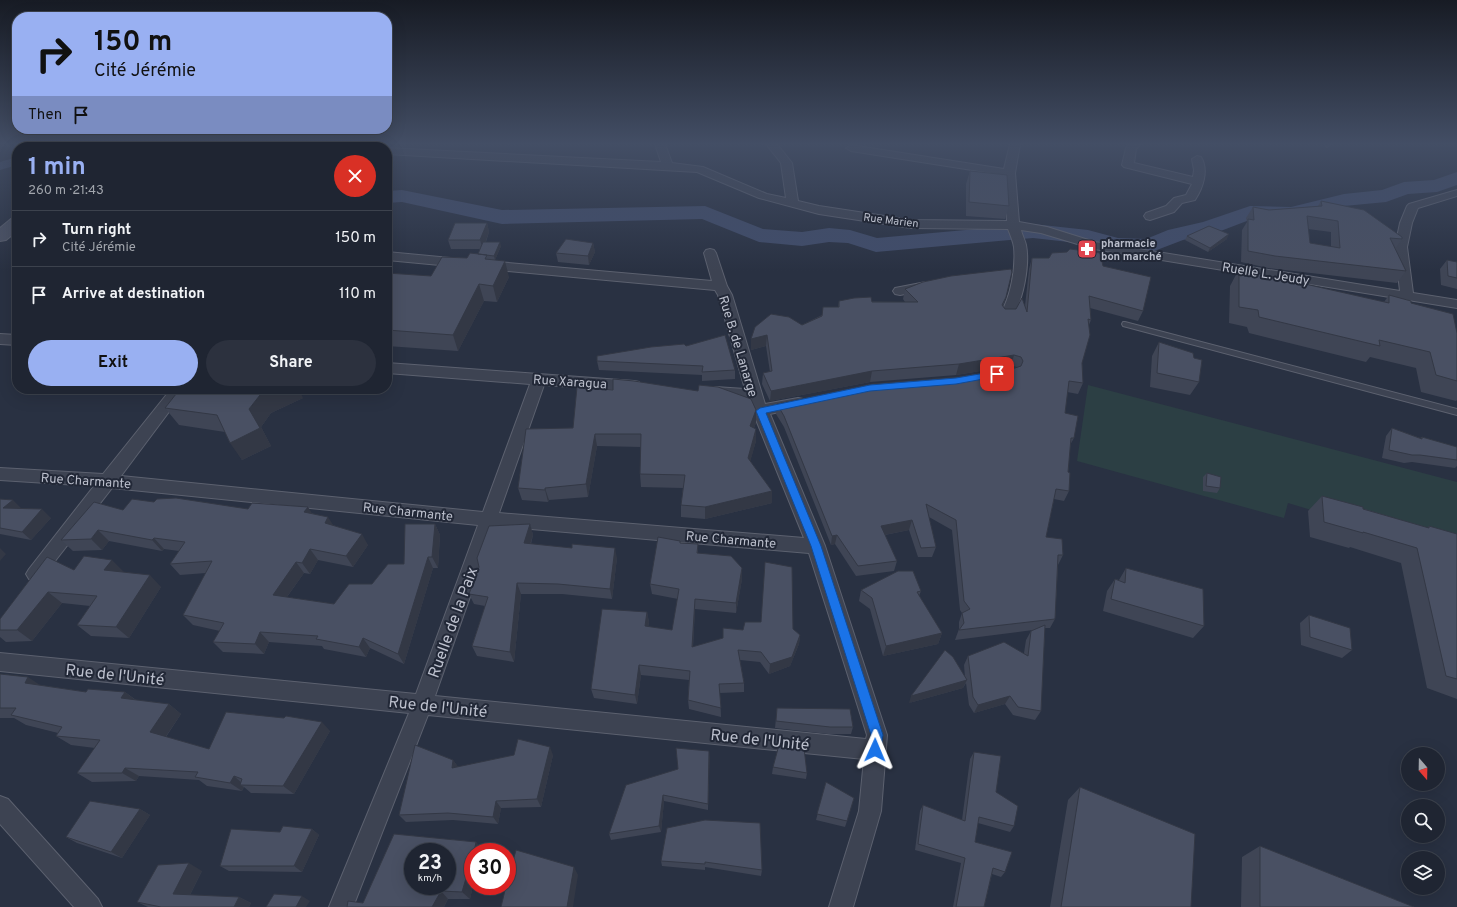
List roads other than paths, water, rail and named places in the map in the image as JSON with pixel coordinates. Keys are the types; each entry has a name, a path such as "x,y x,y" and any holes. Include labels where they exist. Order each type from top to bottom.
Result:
{"street":[{"name":"Rue Marien","path":"739,186 763,196 819,210 911,224 1013,225 1043,230"},
{"path":"790,186 793,204"},
{"path":"1007,315 1011,308 1020,272 1020,246 1013,225 1010,186"},
{"path":"1150,216 1170,209 1178,200 1191,198 1196,186"},
{"path":"1407,295 1401,247 1406,223 1413,206 1457,193"},
{"name":"Ruelle L. Jeudy","path":"1043,230 1094,245 1457,304"},
{"path":"710,253 720,286"},
{"name":"Rue B. de Lanarge","path":"392,256 720,286 725,296 757,403 816,546 877,735 870,811 842,907"},
{"path":"1005,274 1020,272"},
{"path":"900,291 941,282"},
{"path":"0,339 12,340"},
{"name":"Rue Xaragua","path":"392,368 650,387"},
{"name":"Ruelle de la Paix","path":"340,907 422,705 539,379"},
{"path":"698,391 757,403 812,400"},
{"path":"26,585 176,394"},
{"name":"Rue Charmante","path":"0,474 108,481 488,519 816,546"},
{"name":"Rue de l'Unité","path":"0,662 875,750"},
{"path":"0,806 90,907"}],"lane":[{"path":"1124,324 1457,412"}],"waterway":[{"path":"392,197 402,196 502,217 705,212 759,235 802,239 829,235 850,237 876,245 1033,231 1088,237 1117,245 1149,246 1176,235 1210,227 1250,212 1291,213 1344,200 1386,196 1404,188 1432,186"}],"place":[{"name":"pharmacie bon marché","path":"1087,249"}]}
